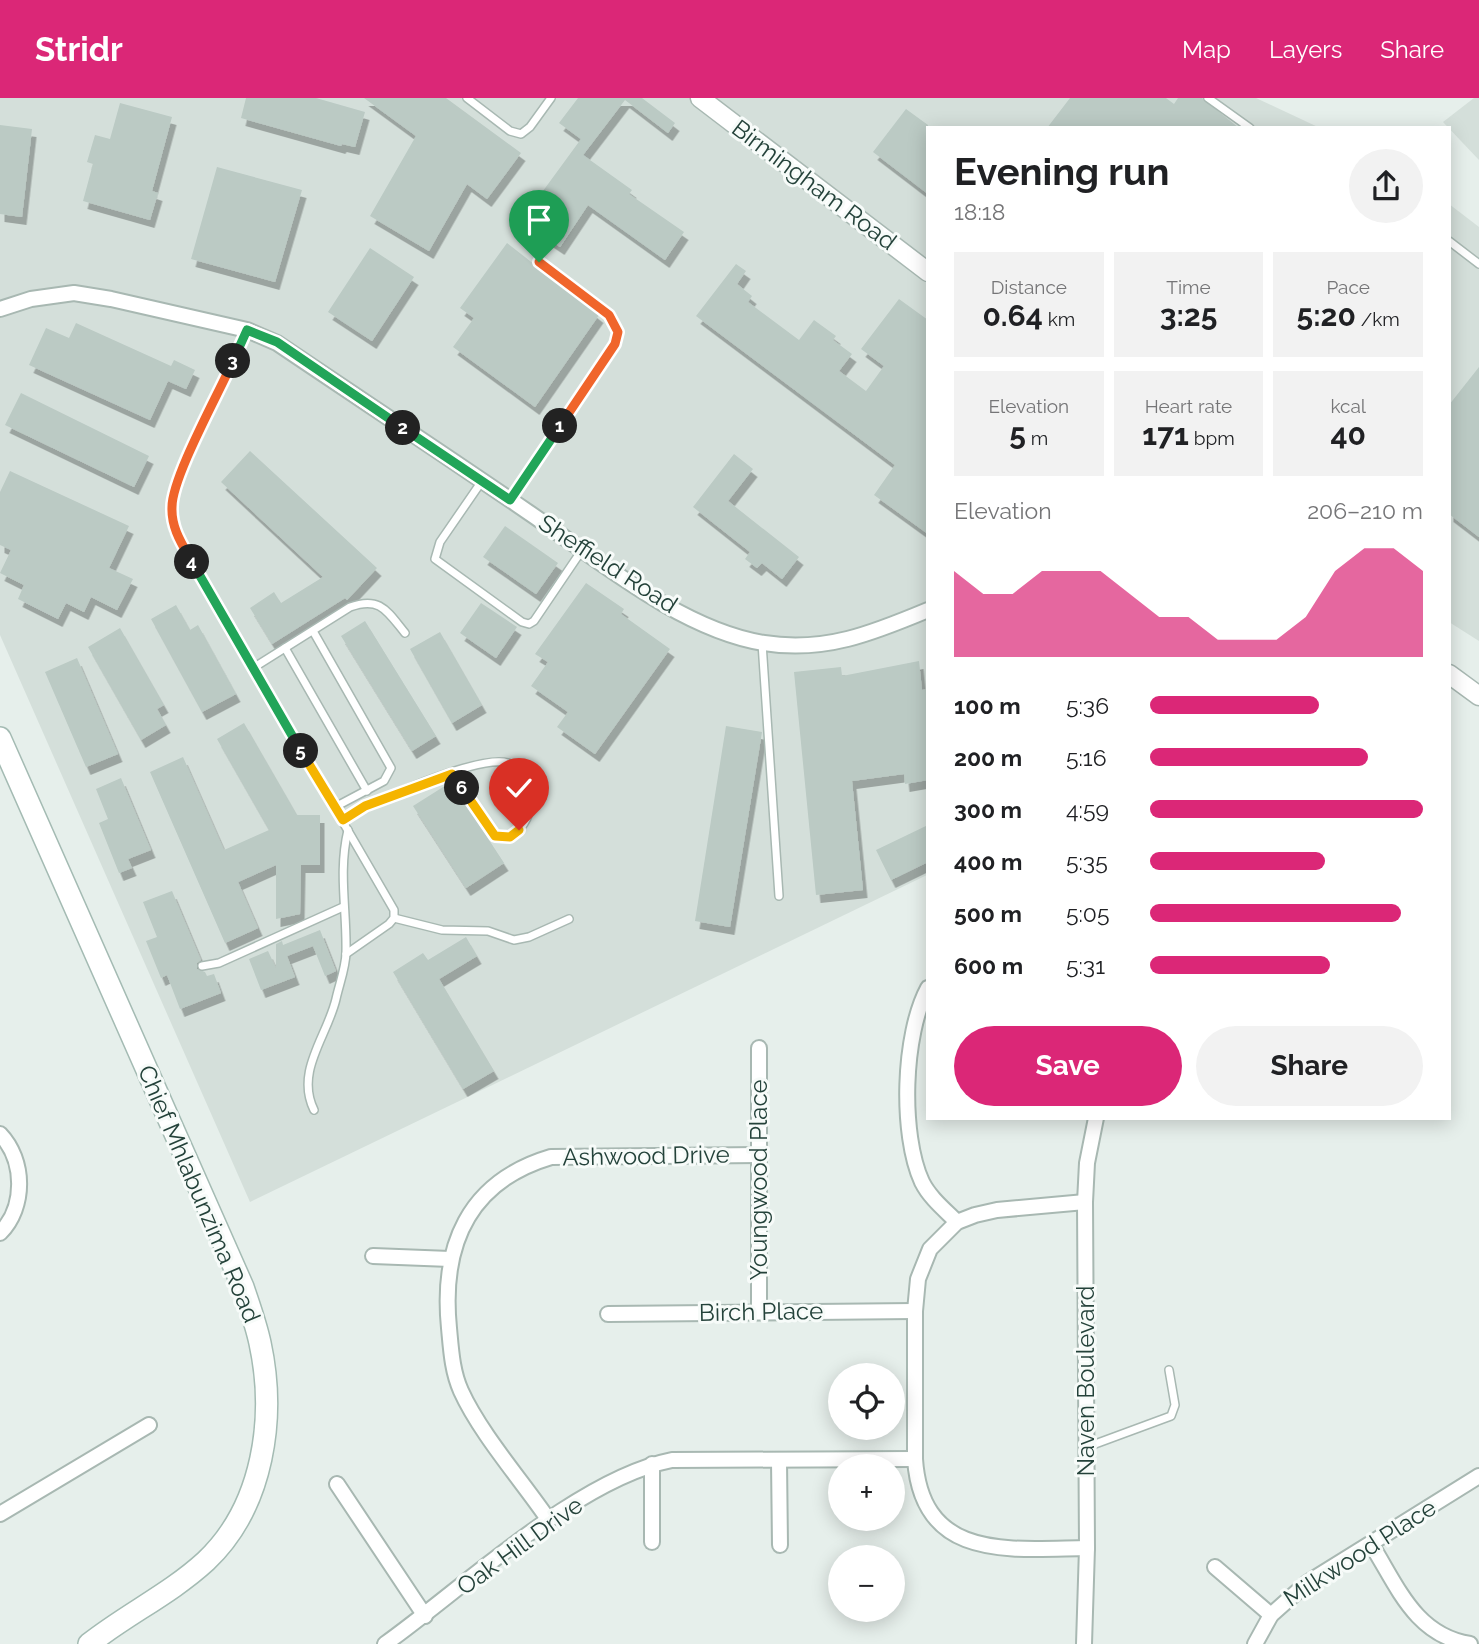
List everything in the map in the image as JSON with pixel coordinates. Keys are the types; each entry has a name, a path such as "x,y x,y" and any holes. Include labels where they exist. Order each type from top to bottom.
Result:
{"main road":[{"name":"Chief Mhlabunzima Road","path":"0,738 243,1287 260,1342 264,1374 266,1439 259,1467 236,1521 207,1559 183,1580 89,1644"}],"street":[{"name":"Birmingham Road","path":"700,98 926,270"},
{"name":"Sheffield Road","path":"0,309 31,299 74,293 247,330 277,342 583,549 688,616 716,629 762,643 799,647 840,643 926,611"},
{"path":"1451,675 1479,696"},
{"path":"926,992 915,1014 911,1034 911,1133 923,1184 957,1222"},
{"name":"Youngwood Place","path":"759,1048 759,1312"},
{"name":"Naven Boulevard","path":"1084,1644 1087,1548 1084,1202 1087,1163 1096,1120"},
{"path":"0,1134 13,1151 18,1177 17,1207 0,1233"},
{"name":"Ashwood Drive","path":"548,1520 461,1392 453,1364 448,1313 450,1259 458,1231 476,1206 503,1182 535,1162 568,1155 760,1155"},
{"path":"1084,1202 997,1210 957,1222 938,1238 922,1264 915,1311 915,1459 916,1479 929,1510 955,1534 986,1548 1087,1548"},
{"path":"373,1256 450,1259"},
{"name":"Birch Place","path":"608,1314 915,1311"},
{"path":"0,1514 149,1425"},
{"name":"Oak Hill Drive","path":"385,1644 548,1520 628,1474 652,1464 673,1461 915,1459"},
{"path":"779,1461 780,1545"},
{"path":"652,1464 652,1542"},
{"name":"Milkwood Place","path":"1255,1644 1270,1615 1307,1583 1479,1476"},
{"path":"337,1484 425,1616"},
{"path":"1371,1544 1423,1623 1438,1636 1470,1644"},
{"path":"1215,1567 1270,1615"}],"lane":[{"path":"467,98 510,131 521,134 530,127 551,98"},
{"path":"1208,98 1247,126"},
{"path":"1451,243 1479,264"},
{"path":"510,500 615,344 618,332 609,315 539,262"},
{"path":"247,330 178,481 172,505 174,531 343,820 394,914 442,930 488,930 514,940 529,937 569,919"},
{"path":"482,481 440,542 435,559 522,622 529,624 534,621 583,549"},
{"path":"253,668 350,607 373,602 387,612 405,632"},
{"path":"313,631 390,765 387,778 335,807"},
{"path":"762,643 779,896"},
{"path":"285,648 366,791"},
{"path":"343,820 365,806 452,774 487,762 503,762 516,767 529,782 530,810 519,830 510,837 495,836 452,774"},
{"path":"314,1111 307,1097 310,1066 327,1028 346,954 342,853 348,829"},
{"path":"202,966 219,963 343,907"},
{"path":"346,954 394,914"},
{"path":"1086,1447 1171,1416 1175,1405 1169,1370"}],"shaded area":[{"path":"0,98 1256,98 1316,126 926,126 926,875 250,1202 0,635"},
{"path":"1474,98 1479,98 1479,160 1451,130 1451,126 1443,122"},
{"path":"1451,206 1479,227 1479,641 1451,623"}],"building":[{"path":"246,98 316,98 365,112 355,147 341,146 241,118"},
{"path":"364,98 446,98 521,153 487,199 467,184 429,251 370,216 416,136"},
{"path":"578,98 642,98 675,123 668,133 625,100 583,155 632,190 629,194 684,232 665,260 588,205 560,247 521,221 581,139 559,123"},
{"path":"1070,98 1166,98 1174,104 1178,98 1202,98 1237,126 1049,126"},
{"path":"120,103 172,117 152,191 158,193 150,220 83,201 93,164 87,162 95,135 110,139"},
{"path":"906,109 928,125 926,192 873,152"},
{"path":"0,125 32,129 22,217 0,214"},
{"path":"217,167 302,190 275,282 191,259"},
{"path":"507,243 599,315 535,407 453,347 474,318 460,308"},
{"path":"370,248 414,277 372,341 328,312"},
{"path":"736,264 746,271 737,284 752,296 748,302 799,340 814,320 836,336 833,340 852,354 839,371 866,391 884,366 861,349 899,299 926,319 926,533 874,495 895,465 696,316"},
{"path":"76,323 171,366 174,360 195,370 186,389 168,381 150,420 29,365 46,328 69,338"},
{"path":"1479,367 1479,537 1451,516 1451,402"},
{"path":"21,393 149,456 134,487 5,425"},
{"path":"250,451 377,568 347,600 345,598 272,644 250,608 274,592 281,603 323,577 221,482"},
{"path":"734,454 753,469 728,501 799,557 782,579 762,563 757,568 745,559 750,552 693,507"},
{"path":"10,471 129,526 109,568 133,579 117,610 91,597 84,612 66,603 58,619 18,599 24,585 0,573 11,550 0,545 0,492"},
{"path":"505,526 558,563 536,594 483,557"},
{"path":"586,583 624,609 621,614 670,649 595,754 557,727 568,712 531,686 548,662 535,654"},
{"path":"481,603 517,627 496,658 460,633"},
{"path":"176,605 190,630 198,625 236,694 202,712 151,619"},
{"path":"365,621 436,736 412,751 341,636"},
{"path":"120,628 164,705 157,709 166,725 141,740 88,647"},
{"path":"440,632 482,705 452,723 410,649"},
{"path":"77,658 118,754 86,767 45,672"},
{"path":"919,661 922,690 926,689 926,780 905,784 904,774 852,781 863,890 816,895 794,672 841,667 842,676"},
{"path":"244,723 297,815 320,815 320,865 301,865 300,914 276,919 276,865 238,882 258,928 225,943 150,772 183,757 224,850 269,830 217,739"},
{"path":"726,726 762,732 730,927 695,921"},
{"path":"121,778 151,850 128,859 132,868 119,873 99,823 108,819 96,789"},
{"path":"451,782 504,863 466,888 413,806"},
{"path":"926,826 926,863 891,880 876,850"},
{"path":"172,891 201,960 197,963 197,969 205,972 207,976 214,974 221,993 180,1009 167,975 161,978 146,941 157,937 143,902"},
{"path":"320,930 336,971 325,976 313,946 287,956 295,977 261,990 249,959 268,951 276,968 276,944 282,941 283,945"},
{"path":"466,937 477,956 439,979 494,1071 463,1089 393,972 423,953 428,960"}],"route":[{"path":"519,830 510,837 495,836 452,774 388,796 343,820 174,531 172,505 178,481 247,330 277,342 510,500 615,344 618,332 609,315 539,262"}]}
